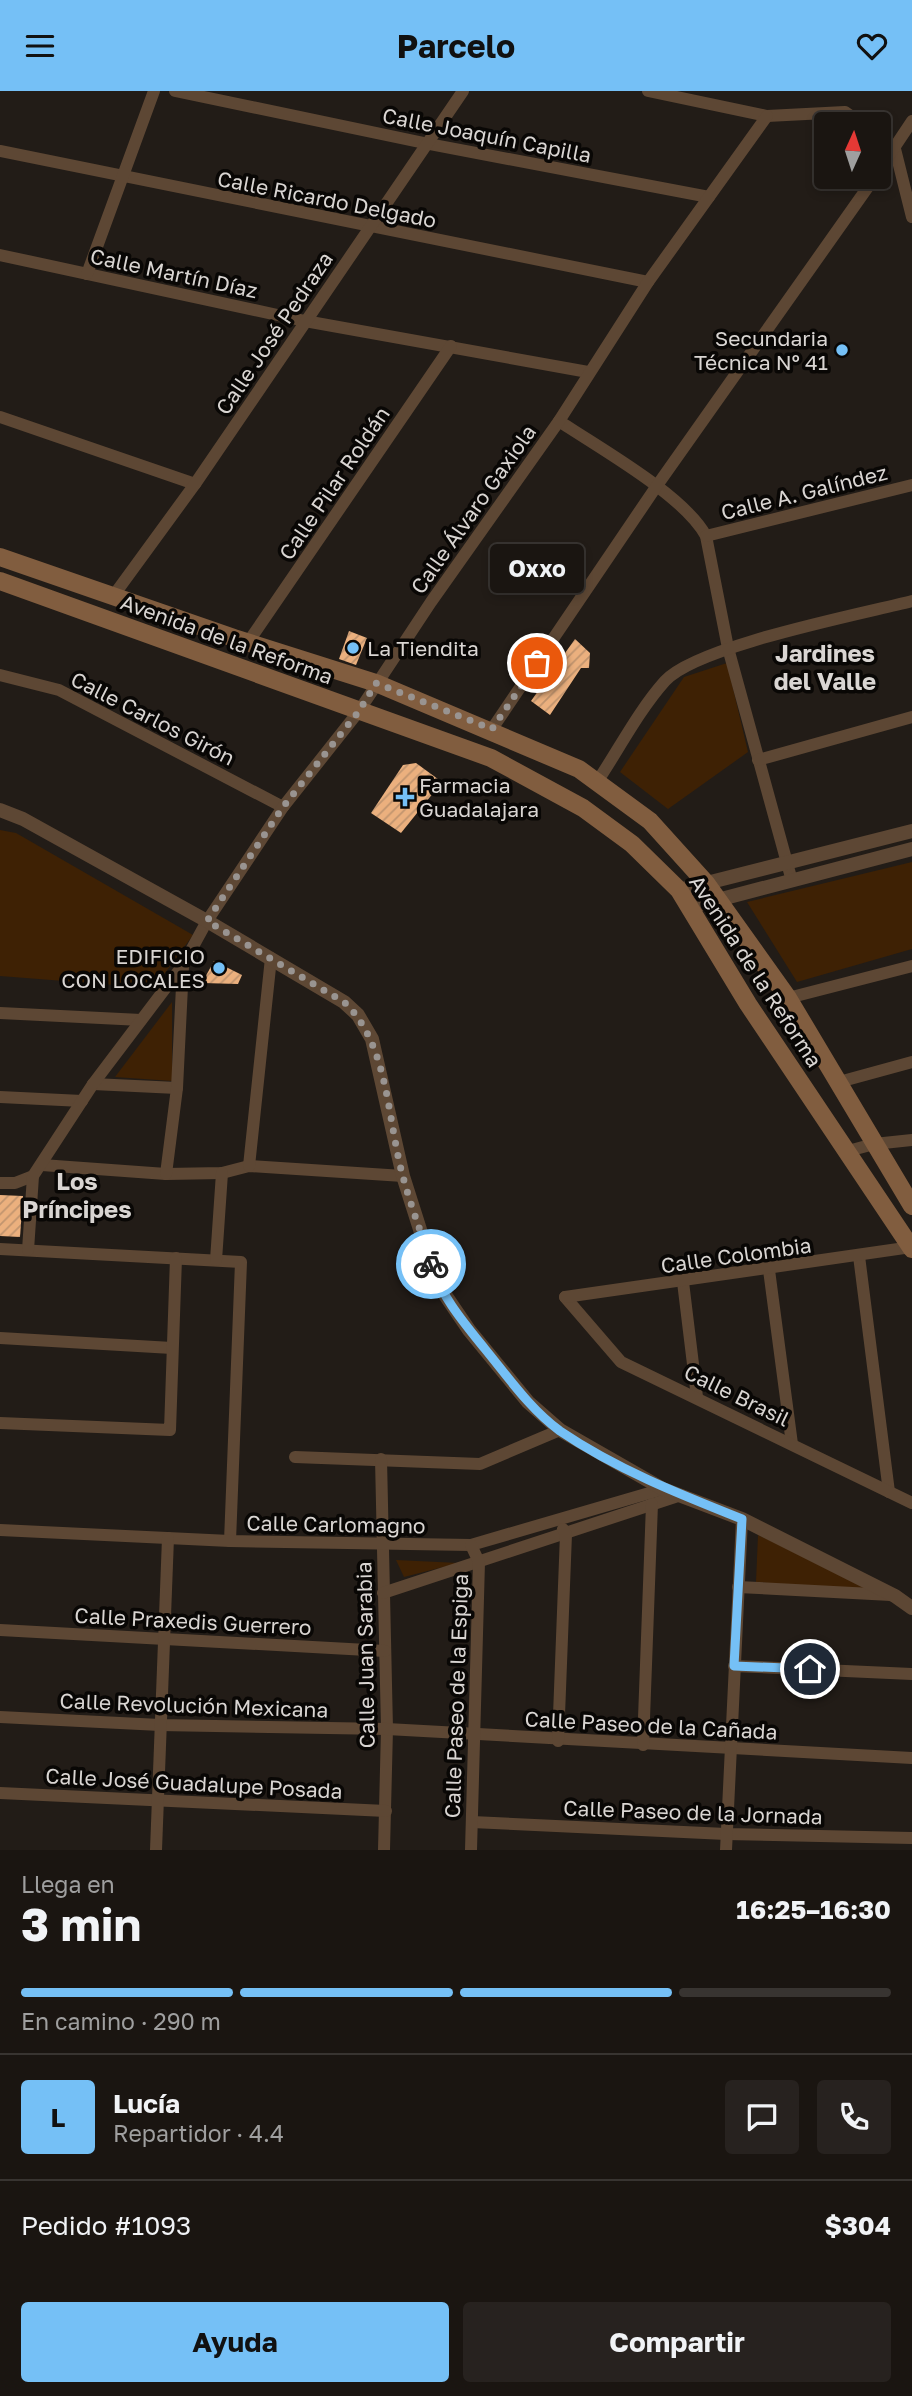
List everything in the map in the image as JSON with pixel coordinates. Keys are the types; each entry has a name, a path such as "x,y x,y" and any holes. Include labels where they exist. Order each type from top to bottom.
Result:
{"main road":[{"name":"Avenida de la Reforma","path":"0,557 376,683 492,729 579,769 650,821 706,883 788,998 912,1206"},
{"name":"Avenida de la Reforma","path":"0,581 491,758 583,808 632,844 679,890 748,1004 912,1248"}],"street":[{"path":"87,274 154,91"},
{"name":"Calle Joaquín Capilla","path":"175,91 429,144 709,197"},
{"name":"Calle José Pedraza","path":"114,595 195,484 463,91"},
{"path":"648,91 766,116 814,114"},
{"name":"Calle Álvaro Gaxiola","path":"33,1176 93,1084 183,965 207,921 283,807 359,711 559,421 648,282 766,116"},
{"path":"891,154 912,121"},
{"path":"891,146 895,149 912,217"},
{"name":"Calle Ricardo Delgado","path":"0,151 122,178 648,282"},
{"path":"492,729 656,487 867,189"},
{"name":"Calle Martín Díaz","path":"0,255 305,321 589,372"},
{"name":"Calle Pilar Roldán","path":"249,641 451,346"},
{"path":"0,417 195,484"},
{"path":"559,421 656,487 698,522 706,536 728,648 792,881"},
{"name":"Calle A. Galíndez","path":"706,536 912,485"},
{"path":"597,782 666,679 728,648 912,601"},
{"name":"Calle Carlos Girón","path":"0,675 59,690 283,807"},
{"path":"758,759 912,717"},
{"path":"0,810 207,921 344,1002 358,1015 372,1039 403,1176 437,1283 470,1330 528,1402 560,1430 663,1489 742,1519 895,1595 912,1608"},
{"path":"679,890 912,831"},
{"path":"691,907 912,849"},
{"path":"249,1166 271,958"},
{"path":"166,1174 177,1088 183,965"},
{"path":"788,998 912,966"},
{"path":"0,1013 141,1020"},
{"path":"839,1082 912,1062"},
{"path":"93,1084 177,1088"},
{"path":"0,1097 82,1101"},
{"path":"848,1151 874,1144 912,1140"},
{"path":"42,1165 166,1174 222,1173 249,1166 403,1176"},
{"path":"216,1260 222,1173"},
{"path":"0,1183 15,1183 33,1176 27,1250"},
{"name":"Calle Colombia","path":"565,1297 912,1248"},
{"path":"0,1249 242,1262 230,1541"},
{"path":"859,1256 889,1492"},
{"path":"0,1423 170,1430 176,1258"},
{"path":"769,1270 792,1444"},
{"path":"683,1282 697,1397"},
{"name":"Calle Brasil","path":"565,1297 621,1362 912,1503"},
{"path":"0,1338 173,1348"},
{"path":"295,1457 480,1464 560,1430"},
{"name":"Calle Juan Sarabia","path":"381,1459 387,1729 384,1850"},
{"name":"Calle Carlomagno","path":"0,1530 230,1541 471,1545 663,1489"},
{"path":"383,1593 681,1495"},
{"path":"643,1745 652,1504"},
{"path":"726,1850 742,1519"},
{"path":"558,1520 566,1534 558,1741"},
{"path":"156,1850 168,1538"},
{"name":"Calle Paseo de la Espiga","path":"471,1545 479,1562 471,1850"},
{"path":"738,1587 895,1595"},
{"name":"Calle Praxedis Guerrero","path":"0,1629 385,1651"},
{"path":"734,1666 912,1674"},
{"name":"Calle Revolución Mexicana","path":"0,1717 160,1725 387,1729"},
{"name":"Calle Paseo de la Cañada","path":"387,1729 558,1741 912,1758"},
{"name":"Calle José Guadalupe Posada","path":"0,1793 386,1811"},
{"name":"Calle Paseo de la Jornada","path":"472,1822 726,1834 912,1838"}],"shaded area":[{"path":"727,663 748,752 668,809 620,772 684,677"},
{"path":"0,830 16,833 193,935 154,988 0,976"},
{"path":"912,862 912,949 797,982 747,902"},
{"path":"172,1002 172,1081 115,1077"},
{"path":"758,1535 882,1592 756,1582"},
{"path":"396,1560 459,1563 404,1577"}],"building":[{"name":"La Tiendita","path":"349,631 367,638 356,665 339,659"},
{"path":"575,639 590,653 589,668 581,668 550,715 531,701"},
{"name":"Farmacia Guadalajara","path":"416,763 442,782 401,833 371,813 403,765"},
{"name":"EDIFICIO CON LOCALES","path":"214,961 242,975 238,984 202,983"},
{"path":"0,1195 23,1196 20,1237 0,1236"}],"way so far":[{"path":"431,1264 403,1176 372,1039 358,1015 344,1002 207,921 283,807 359,711 376,683 492,729 537,663"}],"place":[{"name":"Secundaria Técnica Nº 41","path":"842,350"},
{"name":"La Tiendita","path":"353,648"},
{"name":"Oxxo","path":"537,663"},
{"name":"Farmacia Guadalajara","path":"405,797"},
{"name":"EDIFICIO CON LOCALES","path":"219,968"}],"district":[{"name":"Jardines del Valle","path":"825,666"},
{"name":"Los Príncipes","path":"77,1194"}],"route":[{"path":"431,1264 437,1283 470,1330 528,1402 560,1430 663,1489 742,1519 734,1666 810,1669"}]}
